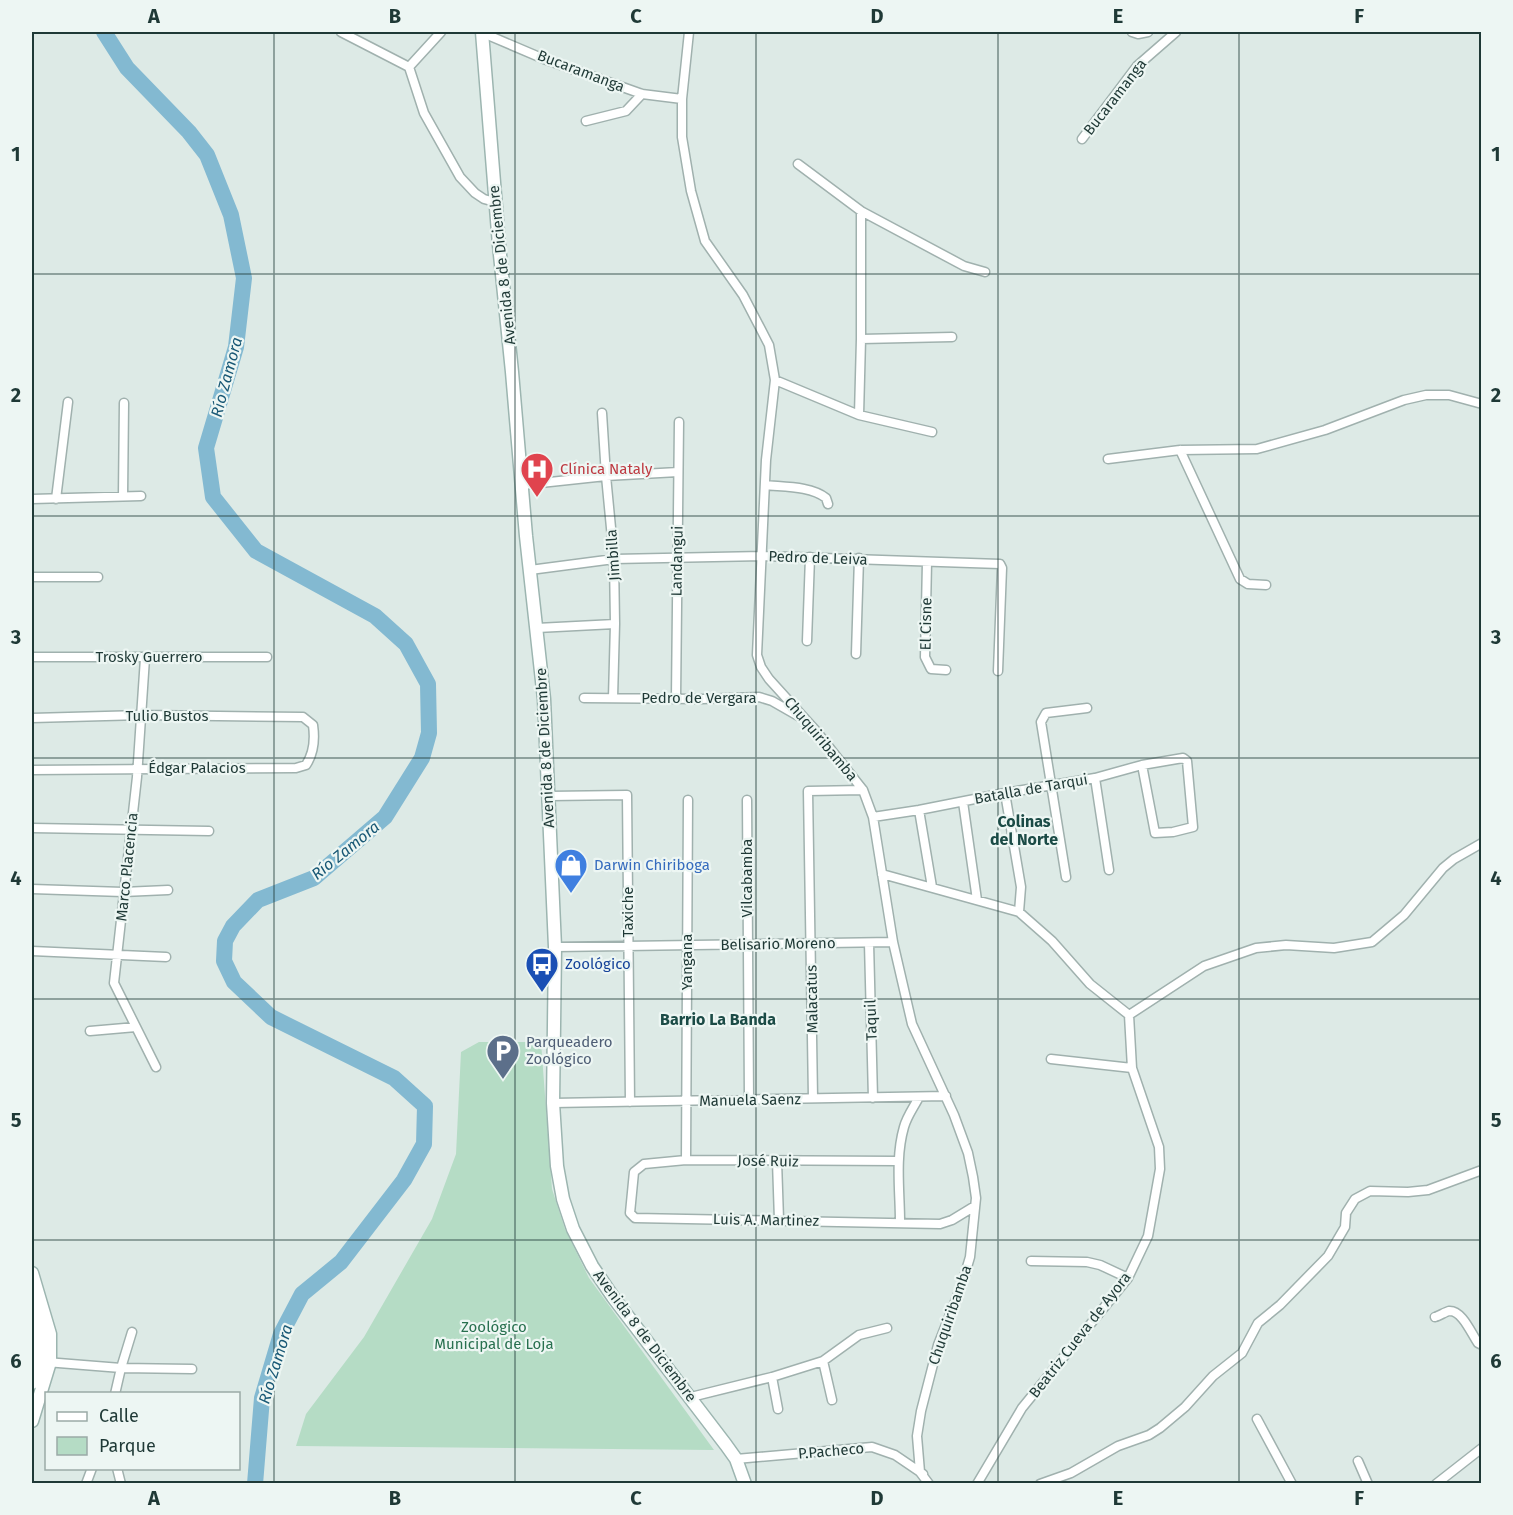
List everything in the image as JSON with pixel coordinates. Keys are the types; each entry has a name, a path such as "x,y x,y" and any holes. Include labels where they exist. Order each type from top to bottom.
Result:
{"main road":[{"name":"Avenida 8 de Diciembre","path":"482,32 495,202 544,699 555,947 554,1103 557,1166 563,1199 573,1229 592,1266 736,1459 746,1484"},
{"path":"32,1273 50,1334 32,1421"},
{"path":"32,1306 45,1362 32,1383"}],"street":[{"path":"341,32 410,67 424,113 460,177 475,193 495,202"},
{"path":"410,67 441,32"},
{"name":"Bucaramanga","path":"482,32 544,58 642,94 682,99"},
{"name":"Chuquiribamba","path":"689,32 682,99 682,136 691,191 705,241 743,295 768,345 775,380 765,485 757,655 765,673 863,790 873,817 893,942 912,1024 946,1096 968,1153 973,1177 975,1206 970,1257 938,1345 921,1411 917,1436 920,1472"},
{"path":"1132,32 1138,34 1148,32"},
{"name":"Bucaramanga","path":"1082,139 1137,66 1173,32"},
{"path":"586,121 626,111 642,94"},
{"path":"798,164 861,211 964,266 985,272"},
{"path":"859,415 861,211"},
{"path":"861,339 952,337"},
{"path":"775,380 859,415 932,432"},
{"path":"1108,459 1180,450 1257,449 1325,430 1426,394 1449,395 1482,404"},
{"path":"56,500 68,402"},
{"path":"123,496 124,403"},
{"name":"Jimbilla","path":"602,412 614,559 613,698"},
{"name":"Landangui","path":"676,699 679,422"},
{"path":"1180,450 1240,579 1248,585 1266,585"},
{"path":"522,485 606,476 678,472"},
{"path":"765,485 815,492 826,498 828,504"},
{"path":"32,499 141,496"},
{"name":"Pedro de Leiva","path":"530,570 614,559 676,557 859,558 1000,564 1002,568 998,671"},
{"path":"807,641 810,557"},
{"path":"856,654 859,558"},
{"name":"El Cisne","path":"927,562 925,657 931,669 946,670"},
{"path":"32,577 98,577"},
{"path":"537,628 615,624"},
{"name":"Trosky Guerrero","path":"32,657 267,657"},
{"name":"Marco Placencia","path":"145,658 137,768 114,983 156,1067"},
{"name":"Pedro de Vergara","path":"584,698 759,697 772,701 808,722"},
{"path":"1066,877 1050,785 1042,718 1046,713 1087,708"},
{"name":"Tulio Bustos","path":"32,718 142,715 303,717"},
{"name":"Édgar Palacios","path":"32,770 296,768 306,765 312,753 315,737 313,725 303,717"},
{"name":"Batalla de Tarqui","path":"873,817 1095,778 1142,765 1183,758 1186,761 1194,824 1190,829 1155,833 1142,765"},
{"path":"1095,778 1108,870"},
{"name":"Malacatus","path":"813,1098 808,791 863,790"},
{"path":"1005,793 1020,887 1019,912"},
{"name":"Taxiche","path":"549,796 627,795 630,1102"},
{"name":"Yangana","path":"686,1160 688,800"},
{"name":"Vilcabamba","path":"747,800 749,1100"},
{"path":"963,802 977,900"},
{"path":"919,810 932,887"},
{"path":"32,828 209,831"},
{"path":"882,874 1019,912 1052,941 1090,984 1129,1015 1204,966 1256,948 1286,945 1334,948 1372,942 1404,915 1443,868 1482,843"},
{"path":"32,890 123,892 168,890"},
{"name":"Belisario Moreno","path":"555,947 893,942"},
{"name":"Taquil","path":"869,943 873,1098"},
{"path":"32,951 117,953 166,957"},
{"name":"Beatriz Cueva de Ayora","path":"976,1484 1022,1408 1128,1278 1148,1236 1160,1169 1159,1147 1132,1068 1129,1015"},
{"path":"90,1031 136,1027"},
{"path":"1051,1059 1132,1068"},
{"name":"Manuela Saenz","path":"554,1103 946,1096"},
{"path":"900,1222 898,1161 905,1124 919,1097"},
{"name":"José Ruiz","path":"632,1215 630,1213 634,1172 644,1164 686,1160 898,1161"},
{"path":"777,1161 779,1220"},
{"path":"1040,1484 1071,1473 1118,1446 1149,1435 1185,1407 1207,1382 1242,1353 1258,1323 1280,1305 1328,1256 1345,1227 1346,1213 1355,1200 1370,1191 1428,1190 1482,1170"},
{"name":"Luis A. Martinez","path":"632,1215 636,1218 940,1224 952,1220 975,1206"},
{"path":"1031,1261 1087,1262 1100,1265 1128,1278"},
{"path":"1435,1317 1450,1311 1456,1313 1462,1317 1478,1343 1482,1345"},
{"path":"691,1397 772,1377 823,1361 859,1335 887,1328"},
{"path":"115,1392 132,1332"},
{"path":"823,1361 832,1400"},
{"path":"45,1362 121,1368 192,1369"},
{"path":"772,1377 778,1409"},
{"path":"1257,1419 1292,1484"},
{"name":"P.Pacheco","path":"736,1459 872,1447 895,1455 920,1472"},
{"path":"1436,1484 1482,1448"},
{"path":"1358,1461 1368,1484"},
{"path":"920,1472 929,1484"},
{"path":"920,1472 934,1484"}],"green space":[{"name":"Zoológico Municipal de Loja","path":"479,1042 541,1042 552,1189 565,1229 589,1278 714,1450 296,1446 306,1414 364,1337 432,1219 456,1154 461,1052"}],"waterway":[{"name":"Río Zamora","path":"104,32 127,68 189,132 207,155 231,215 244,278 236,347 206,448 213,497 256,551 375,616 406,644 428,684 429,733 422,758 385,817 314,878 258,900 233,926 225,941 224,961 234,982 271,1017 394,1078 425,1106 424,1144 404,1180 341,1262 302,1294 281,1334 262,1398 255,1484"}],"place":[{"name":"Clínica Nataly","path":"537,498"},
{"name":"Darwin Chiriboga","path":"571,894"},
{"name":"Zoológico","path":"542,993"},
{"name":"Parqueadero Zoológico","path":"503,1080"}],"district":[{"name":"Colinas del Norte","path":"1024,830"},
{"name":"Barrio La Banda","path":"718,1019"}]}
